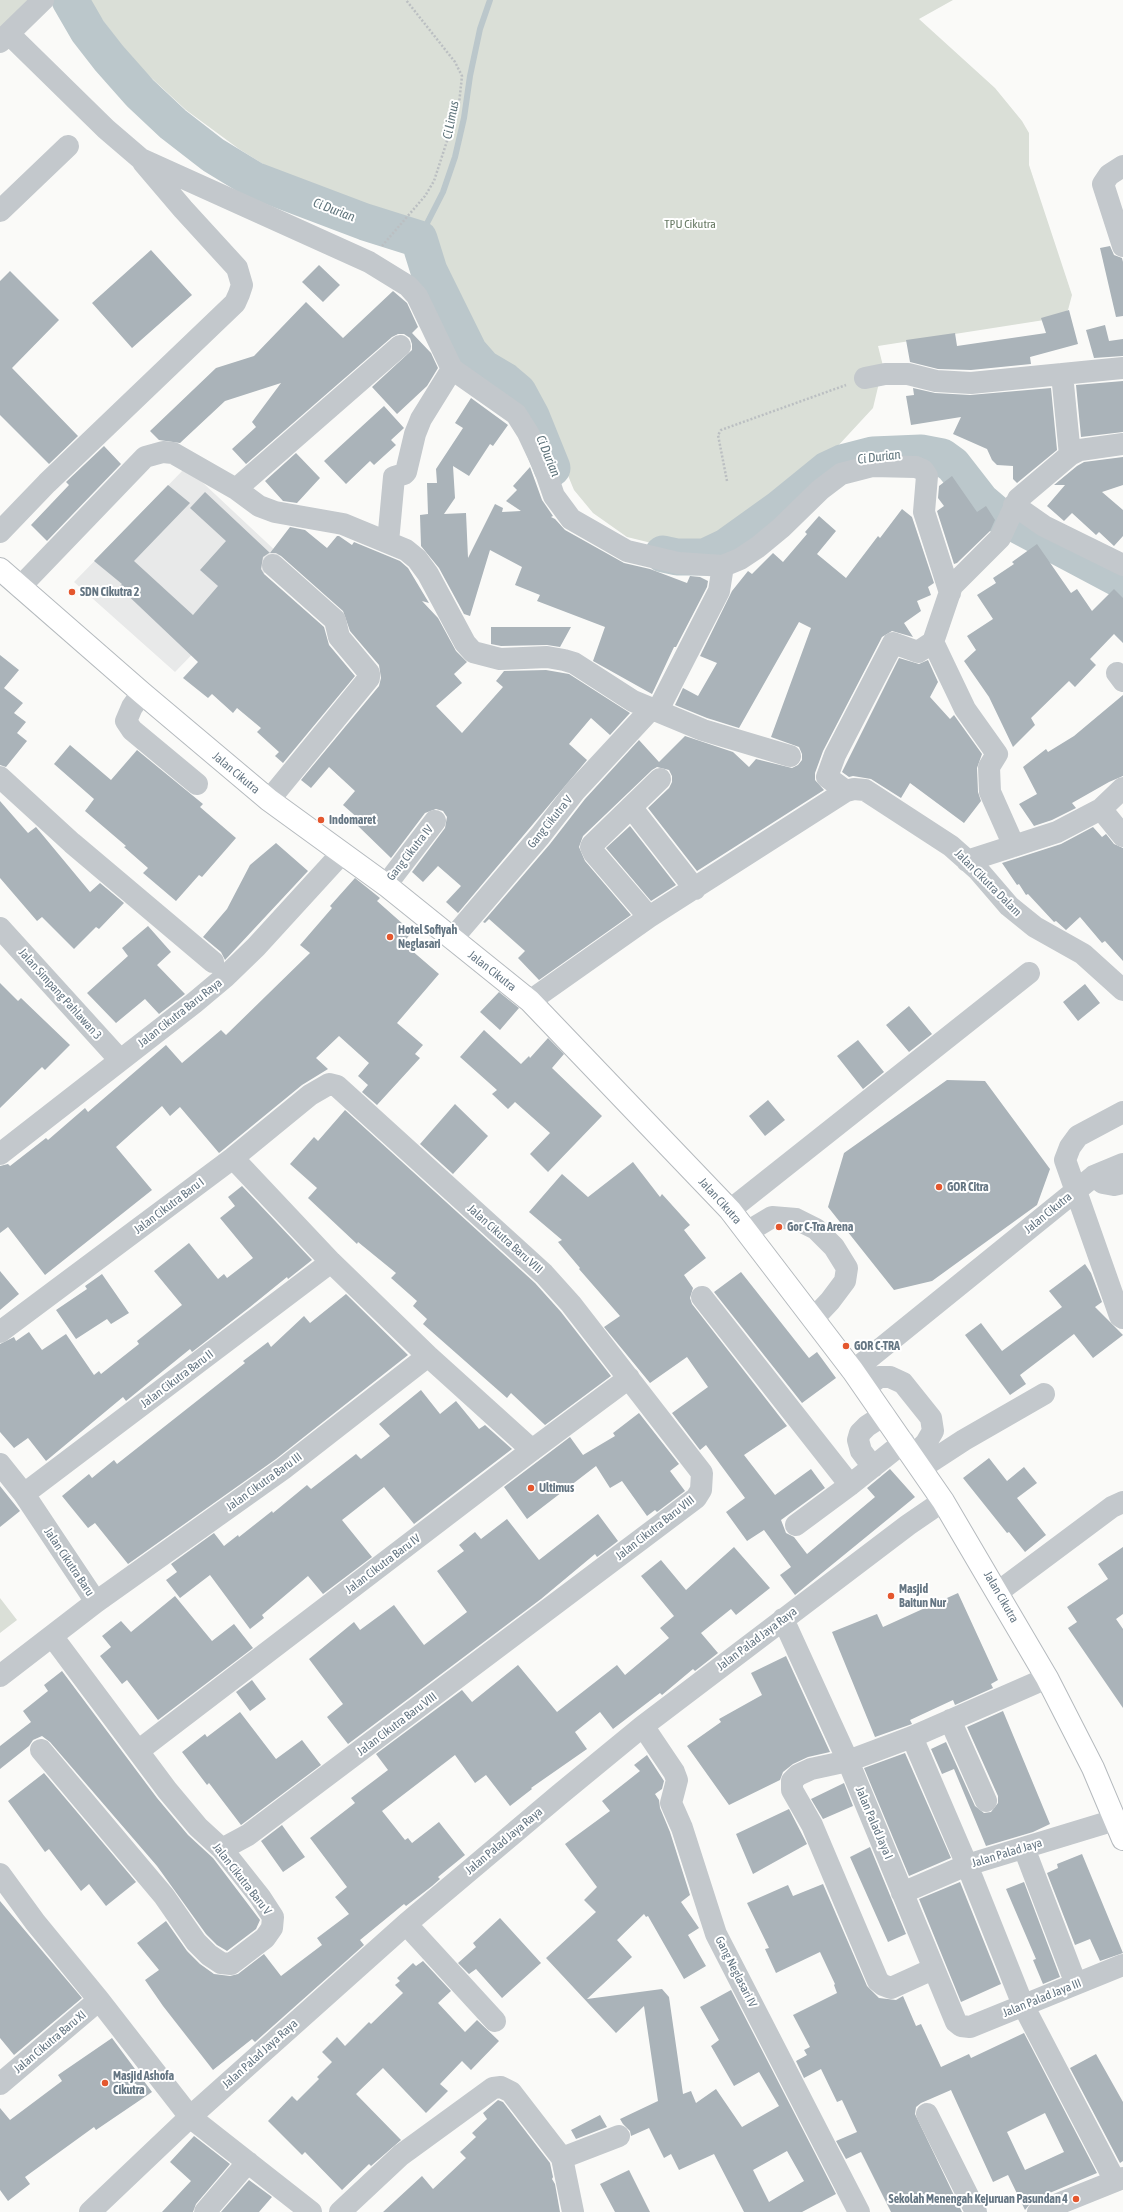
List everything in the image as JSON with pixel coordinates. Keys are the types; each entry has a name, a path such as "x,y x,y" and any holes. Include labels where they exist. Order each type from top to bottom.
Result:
{"main road":[{"name":"Jalan Cikutra","path":"0,569 142,693 269,800 386,885 530,1001 730,1210 884,1414 943,1500 1047,1678 1093,1768 1119,1830"}],"street":[{"path":"0,532 47,483 235,303 242,285 237,268 183,209 141,159 5,38 43,0"},
{"path":"0,212 68,146"},
{"path":"141,159 369,262 396,277 408,286 417,296 452,369 516,414 528,432 544,467 554,496 571,518 627,552 678,563 723,566 740,560 758,547 782,528 820,490 841,474 872,466 916,467 923,470 927,476 924,512 950,594"},
{"path":"1123,166 1109,175 1103,184 1123,246"},
{"path":"236,489 400,346"},
{"path":"865,378 885,374 908,374 936,382 971,383 1123,368"},
{"path":"388,542 394,477 406,472 415,434 421,419 452,369"},
{"path":"1062,374 1070,455"},
{"path":"530,1001 649,918 846,791 827,777 835,755 894,643 918,652 933,642 952,586 1000,538 1018,499 1070,455 1080,450 1123,444"},
{"path":"20,587 145,457 163,452 173,453 236,489 259,506 270,510 343,524 406,550 417,559 428,574 465,643 473,652 500,659 546,657 574,663 633,701 703,730 790,756"},
{"path":"1012,512 1123,565"},
{"path":"269,800 369,678 369,673 339,637 335,620 273,565"},
{"name":"Gang Cikutra V","path":"452,939 540,836 575,791 655,709 719,592 723,566"},
{"path":"933,642 965,709 997,754 989,767 990,792 1014,846"},
{"path":"142,693 132,707 126,721 132,730 197,784"},
{"path":"0,777 72,843 214,962"},
{"path":"649,918 594,853 591,847 660,779"},
{"path":"967,861 1057,832 1101,809 1123,788"},
{"name":"Jalan Cikutra Dalam","path":"846,791 854,789 865,790 951,846 978,870 1009,906 1035,927 1082,954 1123,990"},
{"path":"631,807 695,889"},
{"path":"1101,809 1123,836"},
{"name":"Gang Cikutra IV","path":"386,885 435,821"},
{"name":"Jalan Cikutra Baru Raya","path":"0,1154 224,977 256,947 342,853"},
{"name":"Jalan Simpang Pahlawan 3","path":"0,928 120,1060"},
{"path":"730,1210 1029,974"},
{"name":"Jalan Cikutra Baru I","path":"0,1332 233,1158 320,1088 328,1084 337,1086"},
{"name":"Jalan Cikutra Baru VIII","path":"222,1849 248,1835 696,1498 701,1490 702,1473 571,1304 544,1274 337,1086"},
{"path":"1123,1112 1078,1136 1070,1147 1064,1160 1120,1316 1123,1318"},
{"path":"233,1158 331,1262 428,1356 532,1450"},
{"name":"Jalan Cikutra","path":"859,1380 1075,1191 1094,1176 1123,1164"},
{"path":"1094,1176 1103,1183 1114,1185 1123,1182"},
{"path":"747,1232 772,1217 796,1219 816,1229 834,1247 847,1268 846,1281 830,1302 813,1319"},
{"name":"Jalan Cikutra Baru II","path":"24,1494 331,1262"},
{"path":"702,1296 850,1485"},
{"name":"Jalan Cikutra Baru III","path":"96,1602 283,1469 428,1356"},
{"path":"859,1380 890,1377 903,1382 931,1418 933,1431 926,1443 913,1455"},
{"name":"Jalan Cikutra Baru IV","path":"138,1751 532,1450 629,1378"},
{"path":"796,1525 873,1467 964,1440 1044,1394"},
{"path":"873,1467 861,1451 858,1440 860,1433 884,1414"},
{"name":"Jalan Cikutra Baru","path":"0,1464 24,1494 96,1602 0,1676"},
{"name":"Jalan Palad Jaya Raya","path":"90,2212 190,2117 406,1924 643,1726 783,1619 943,1500"},
{"path":"998,1592 1112,1507 1123,1502"},
{"name":"Jalan Palad Jaya I","path":"783,1619 848,1761 956,2022 961,2026"},
{"name":"Jalan Cikutra Baru V","path":"41,1750 164,1896 196,1942 222,1963 231,1964 265,1938 272,1928 272,1917 222,1849 198,1827 167,1790 52,1636"},
{"path":"933,1969 891,1988 878,1981 812,1825 792,1790 792,1781 798,1775 811,1769 848,1761 912,1737 1047,1678"},
{"path":"950,1720 986,1801"},
{"name":"Gang Neglasari IV","path":"643,1726 674,1772 677,1780 671,1803 682,1828 716,1934 858,2212"},
{"path":"912,1737 968,1865 1023,2005 1119,2180 1038,2212"},
{"name":"Jalan Palad Jaya","path":"902,1893 968,1865 1024,1848 1119,1830"},
{"path":"1024,1848 1076,1984"},
{"path":"0,1874 35,1922 99,2000 190,2117 311,2212"},
{"path":"406,1924 495,2021"},
{"name":"Jalan Palad Jaya III","path":"961,2026 970,2028 1123,1965"},
{"name":"Jalan Cikutra Baru XI","path":"0,2084 99,2000"},
{"path":"340,2212 401,2155 492,2088 501,2087 511,2092 562,2158 573,2212"},
{"path":"927,2114 976,2212"},
{"path":"562,2158 619,2136"},
{"path":"205,2212 248,2162"}],"path":[{"path":"377,252 434,181 459,104 462,76 455,62 406,0"},
{"path":"728,481 718,435 722,430 865,378"}],"shaded area":[{"path":"186,467 280,555 214,632 175,672 74,582"}],"green space":[{"path":"0,0 37,0 0,29"},
{"name":"TPU Cikutra","path":"88,0 953,0 919,19 995,88 1022,121 1029,133 1029,165 1072,295 1068,310 1057,318 878,346 883,366 873,408 823,462 774,501 705,549 688,552 627,537 593,513 574,490 530,384 523,373 512,364 500,362 489,353 458,296 434,234 383,217 287,179 239,149 186,110 145,72 118,41"},
{"path":"0,1598 17,1620 0,1633"}],"building":[{"path":"1110,246 1114,255 1122,258 1123,262 1123,316 1116,317 1100,248"},
{"path":"151,250 192,295 132,348 92,303"},
{"path":"319,265 340,285 323,302 302,282"},
{"path":"10,271 59,320 12,368 78,436 49,464 0,415 0,281"},
{"path":"393,291 407,303 418,327 412,333 431,353 438,368 427,386 397,414 372,387 412,350 410,338 404,334 398,334 392,337 246,464 232,449 256,427 252,422 281,383 225,401 180,443 159,440 150,431 216,368 254,356 306,302 343,338"},
{"path":"1069,310 1078,344 1030,357 1031,364 971,370 938,369 910,362 906,340 955,333 957,346 1046,333 1041,318"},
{"path":"1105,325 1109,341 1123,339 1123,356 1094,358 1086,330"},
{"path":"1123,381 1123,432 1081,437 1076,385"},
{"path":"913,388 935,393 970,395 1051,388 1057,450 1017,483 1013,479 1013,466 997,465 992,460 987,449 953,434 961,417 911,425 906,396 914,395"},
{"path":"471,398 508,425 493,446 490,444 469,476 453,466 455,498 444,514 466,513 468,558 495,504 503,508 502,512 521,511 506,501 517,490 513,486 530,467 542,500 553,516 551,517 555,519 565,530 624,563 650,569 687,583 690,576 700,577 708,581 707,587 676,647 674,647 652,694 593,661 605,627 537,601 540,595 515,585 522,567 490,550 470,616 464,614 439,568 421,546 420,515 428,514 427,483 437,483 436,469 463,428 455,423"},
{"path":"384,406 404,428 391,440 396,445 374,465 370,461 346,484 324,461"},
{"path":"104,446 121,464 47,541 31,525 69,485 66,482"},
{"path":"296,453 320,478 297,503 283,501 265,481"},
{"path":"1123,457 1123,485 1102,492 1123,510 1123,536 1114,546 1099,532 1096,535 1072,513 1064,521 1047,506 1065,485 1054,485 1077,466 1084,462"},
{"path":"952,476 977,512 986,506 995,520 990,531 957,563 954,564 937,511 944,506 938,498 939,486"},
{"path":"168,485 190,503 134,561 193,615 218,586 200,570 226,541 190,508 205,492 270,553 263,557 261,569 264,574 324,627 329,645 355,676 283,763 275,756 279,752 257,732 261,728 237,708 233,713 212,694 208,698 183,678 198,662 119,587 122,584 94,561"},
{"path":"902,509 912,517 934,583 928,587 931,595 917,601 921,611 904,623 913,637 892,631 882,637 823,751 815,773 815,780 824,790 697,871 648,808 669,788 672,782 672,776 669,770 657,767 652,770 583,836 579,847 585,861 631,915 539,980 518,958 525,951 489,919 485,923 483,922 550,844 585,799 639,740 659,762 685,736 733,752 749,767 756,759 792,768 798,765 802,760 802,754 799,747 771,737 811,628 799,622 739,728 707,718 675,705 683,688 698,696 717,663 700,656 732,591 748,571 752,574 773,553 783,562 807,534 805,532 819,516 836,531 817,554 846,578 878,536 880,538"},
{"path":"290,527 305,530 327,548 337,536 339,536 352,545 354,542 400,561 408,568 429,603 422,601 438,618 456,651 467,662 454,674 462,683 436,706 462,733 503,687 496,681 504,671 546,670 569,674 630,713 610,735 591,718 569,744 587,760 458,913 446,902 461,886 438,866 423,882 412,872 445,828 447,817 443,811 436,809 425,813 391,858 356,824 360,820 343,805 355,791 329,767 311,788 301,780 379,686 381,678 379,665 350,631 343,611 281,556 276,553 270,553"},
{"path":"1037,544 1071,593 1077,589 1092,611 1114,589 1123,598 1123,643 1114,634 1090,659 1096,665 1075,687 1069,681 1031,718 1035,725 1013,747 989,697 964,661 976,650 967,636 993,619 977,595 996,583 993,578 1014,564 1012,562"},
{"path":"491,627 571,627 560,647 547,645 501,646 491,644"},
{"path":"0,655 19,670 4,688 23,703 14,713 26,722 17,733 27,741 6,767 0,765"},
{"path":"899,658 919,664 928,660 938,682 930,697 950,719 954,715 982,754 977,768 978,792 981,801 964,823 910,783 901,798 871,779 853,776 849,777 842,772"},
{"path":"1123,695 1123,776 1109,782 1072,803 1076,808 1052,820 1034,826 1019,804 1037,794 1023,767 1046,749 1048,752 1074,736"},
{"path":"70,745 111,780 137,750 203,804 200,807 236,838 202,877 199,875 176,901 143,873 148,868 124,847 126,846 85,811 94,799 54,764"},
{"path":"0,801 28,833 36,827 90,892 100,883 124,903 99,929 96,927 74,949 42,917 37,921 0,878"},
{"path":"630,826 676,885 651,901 606,848"},
{"path":"1093,827 1102,837 1106,834 1114,844 1123,848 1123,961 1105,941 1102,943 1080,917 1066,930 1056,921 1054,922 1028,894 1026,895 1019,884 1017,885 1002,863 1061,844"},
{"path":"276,843 308,871 225,960 221,952 203,937 227,909 250,865"},
{"path":"355,878 380,898 377,901 412,932 403,943 439,974 397,1023 423,1045 415,1054 420,1058 377,1105 362,1092 368,1085 358,1076 369,1063 339,1036 316,1058 328,1069 302,1085 219,1153 180,1107 170,1116 162,1106 116,1147 152,1190 45,1275 8,1227 0,1233 0,1166 8,1164 10,1166 46,1138 48,1140 85,1108 88,1112 166,1045 182,1063 221,1030 226,1035 310,953 300,945 332,908 330,906"},
{"path":"148,926 171,952 157,965 185,994 159,1014 145,999 116,1023 87,993 128,956 122,948"},
{"path":"0,983 18,1001 21,998 70,1045 45,1070 42,1067 0,1108"},
{"path":"1085,984 1100,1003 1078,1021 1063,1002"},
{"path":"499,992 519,1008 500,1030 480,1012"},
{"path":"909,1006 932,1034 909,1052 886,1025"},
{"path":"484,1030 521,1064 529,1056 530,1058 548,1038 564,1054 552,1068 602,1116 548,1172 530,1154 550,1133 515,1102 508,1109 492,1094 497,1090 460,1057"},
{"path":"858,1040 884,1072 863,1089 837,1056"},
{"name":"GOR Citra","path":"947,1080 985,1081 1050,1169 1037,1205 932,1281 894,1290 828,1207 844,1153"},
{"path":"768,1100 785,1120 765,1136 749,1116"},
{"path":"455,1104 488,1136 453,1174 420,1144"},
{"path":"345,1110 535,1283 561,1312 611,1376 545,1425 511,1393 507,1398 423,1324 427,1319 413,1306 417,1301 391,1278 396,1273 358,1242 357,1244 308,1198 317,1188 290,1164 314,1137 318,1141"},
{"path":"633,1162 660,1197 662,1194 690,1225 684,1230 706,1258 684,1275 693,1288 690,1298 692,1304 787,1426 744,1455 775,1495 811,1469 825,1488 781,1520 786,1533 794,1537 807,1554 875,1497 867,1488 890,1469 915,1497 795,1595 780,1575 791,1567 764,1530 747,1541 726,1512 745,1498 706,1445 700,1450 672,1413 708,1387 687,1357 650,1383 604,1327 620,1316 579,1269 580,1268 558,1242 562,1240 529,1212 562,1174 588,1197"},
{"path":"242,1186 312,1260 288,1279 287,1277 192,1352 190,1349 126,1401 123,1397 46,1461 28,1438 14,1448 0,1432 0,1344 14,1337 16,1341 29,1332 42,1350 66,1334 94,1375 99,1371 101,1374 139,1344 137,1341 182,1305 154,1271 189,1243 218,1279 224,1274 227,1278 253,1258 220,1218 235,1206 228,1197"},
{"path":"1085,1264 1091,1273 1102,1302 1095,1307 1123,1335 1093,1358 1074,1334 1020,1375 1026,1384 1010,1395 965,1335 981,1323 1002,1351 1062,1307 1049,1291"},
{"path":"0,1271 19,1294 0,1310"},
{"path":"741,1272 809,1358 817,1352 836,1378 802,1403 714,1292"},
{"path":"102,1274 129,1313 111,1324 107,1319 76,1339 56,1310 87,1289 85,1286"},
{"path":"346,1294 408,1355 276,1459 128,1564 95,1523 88,1528 62,1496 89,1474 92,1478 114,1460 117,1464 245,1363 243,1361 268,1342 271,1347 304,1316 310,1323"},
{"path":"421,1390 440,1414 456,1401 479,1429 485,1425 512,1449 414,1524 384,1487 342,1520 372,1557 323,1594 308,1576 262,1615 264,1618 250,1629 210,1575 180,1598 166,1580 177,1572 171,1564 214,1533 224,1546 238,1535 239,1537 272,1511 273,1513 307,1485 311,1489 356,1454 361,1459 390,1436 379,1424"},
{"path":"639,1413 679,1464 670,1471 685,1491 657,1512 655,1510 647,1516 622,1481 610,1488 596,1466 527,1519 504,1487 570,1437 583,1455 615,1436 613,1433"},
{"path":"989,1458 1007,1481 1024,1467 1037,1483 1017,1498 1046,1535 1025,1552 1009,1532 1007,1533 963,1478"},
{"path":"0,1486 20,1511 0,1527"},
{"path":"598,1514 618,1541 597,1557 595,1554 541,1599 348,1744 327,1717 343,1704 309,1659 354,1622 360,1630 394,1605 424,1645 467,1612 437,1571 464,1551 459,1545 475,1532 481,1539 507,1519 539,1560"},
{"path":"734,1547 770,1588 736,1615 731,1609 701,1633 718,1653 695,1671 693,1669 662,1695 660,1693 613,1729 600,1712 575,1732 587,1749 531,1788 532,1789 510,1806 486,1775 475,1783 455,1755 382,1811 405,1840 408,1838 412,1843 439,1822 465,1855 438,1877 440,1879 432,1886 406,1906 404,1904 360,1940 364,1945 255,2042 252,2039 213,2070 163,2006 145,1980 159,1970 137,1943 166,1921 187,1951 200,1964 214,1974 230,1976 238,1974 264,1954 281,1976 322,1945 317,1938 349,1914 335,1897 347,1887 310,1838 355,1803 351,1798 388,1770 376,1754 462,1690 472,1702 518,1665 557,1712 617,1665 625,1675 669,1638 660,1628 674,1616 641,1576 661,1560 686,1590"},
{"path":"1123,1547 1123,1614 1116,1619 1123,1629 1123,1708 1068,1628 1077,1622 1067,1607 1108,1579 1098,1564"},
{"path":"958,1593 998,1680 991,1684 993,1688 955,1705 953,1700 910,1720 912,1724 875,1737 832,1632 877,1614 883,1627"},
{"path":"175,1596 212,1641 234,1624 253,1648 158,1720 127,1680 122,1684 100,1656 111,1647 102,1636 121,1621 131,1632"},
{"path":"786,1656 830,1752 808,1757 793,1764 783,1772 780,1780 729,1805 687,1746 721,1722 719,1719 762,1695 751,1673"},
{"path":"62,1671 157,1798 188,1835 213,1858 260,1920 256,1929 227,1951 217,1945 206,1934 157,1866 50,1742 42,1736 33,1740 29,1746 0,1769 0,1746 31,1722 23,1711 48,1691 44,1685"},
{"path":"252,1680 266,1699 250,1711 236,1692"},
{"path":"1003,1711 1050,1824 1033,1832 986,1846 954,1769 942,1774 931,1749 946,1742 975,1806 984,1813 991,1812 998,1803 998,1796 967,1727"},
{"path":"240,1712 276,1759 302,1740 321,1765 241,1825 209,1783 207,1785 182,1752 205,1734 207,1737"},
{"path":"905,1753 951,1858 909,1876 864,1768"},
{"path":"647,1755 664,1781 662,1789 655,1794 659,1800 660,1808 670,1832 690,1895 681,1902 699,1928 688,1935 706,1966 684,1979 648,1916 646,1917 644,1914 617,1940 632,1957 587,1999 662,1989 669,1997 683,2094 691,2091 696,2103 716,2089 742,2127 779,2106 759,2072 734,2086 711,2046 719,2040 700,2007 731,1990 836,2194 802,2212 744,2212 714,2154 679,2170 671,2154 664,2158 649,2128 631,2136 630,2131 620,2119 658,2101 644,2006 616,2033 546,1958 596,1912 584,1900 597,1887 565,1844 610,1811 602,1801 640,1771 634,1765","holes":["787,2151 804,2181 769,2202 753,2170"]},
{"path":"44,1773 136,1882 106,1906 89,1884 81,1891 49,1849 45,1852 8,1801"},
{"path":"844,1783 853,1806 823,1819 811,1799"},
{"path":"789,1809 807,1844 753,1874 736,1834"},
{"path":"282,1825 305,1857 283,1872 261,1841"},
{"path":"870,1847 906,1934 888,1942 850,1857"},
{"path":"1082,1854 1123,1953 1100,1961 1090,1939 1075,1945 1047,1873 1058,1868 1057,1864"},
{"path":"960,1882 1001,1984 961,2002 919,1899"},
{"path":"1024,1882 1060,1977 1043,1984 1033,1960 1036,1959 1006,1889"},
{"path":"823,1884 867,1986 879,1998 896,2000 903,1996 916,2026 921,2024 941,2067 969,2054 971,2058 1024,2033 1097,2173 1033,2200 1025,2210 1008,2175 993,2182 951,2090 921,2103 916,2107 915,2114 962,2212 891,2212 861,2152 846,2159 836,2141 857,2132 842,2100 837,2102 821,2069 804,2078 796,2061 807,2055 804,2050 810,2047 793,2015 837,1993 835,1984 820,1952 776,1973 765,1949 769,1948 747,1903 788,1885 793,1896","holes":["1045,2113 1064,2152 1025,2170 1007,2132"]},
{"path":"0,1901 82,1998 14,2055 0,2038"},
{"path":"500,1918 541,1963 502,1998 476,1969 469,1974 458,1963 476,1947 473,1943"},
{"path":"423,1961 451,1991 438,2003 465,2032 477,2020 499,2041 471,2070 462,2061 440,2084 448,2091 426,2113 383,2068 356,2094 401,2140 371,2166 369,2164 342,2190 305,2152 302,2155 268,2121 292,2096 297,2101 319,2079 317,2077 332,2062 322,2052 337,2037 345,2046 369,2022 371,2024 403,1993 395,1985 400,1981 397,1978 413,1963 416,1966"},
{"path":"112,2038 152,2092 96,2130 94,2127 25,2177 30,2184 8,2201 0,2190 0,2108 10,2120 62,2081 58,2075"},
{"path":"1096,2054 1123,2102 1123,2161 1120,2163 1070,2068"},
{"path":"498,2100 503,2102 550,2163 553,2177 552,2179 555,2184 560,2212 383,2212 422,2176 433,2189 466,2158 460,2152 476,2137 472,2133 487,2119 483,2113"},
{"path":"600,2115 607,2127 576,2139 571,2130"},
{"path":"194,2136 230,2164 196,2204 193,2212 162,2212 191,2181 170,2162"},
{"path":"629,2170 650,2212 615,2212 600,2184"},
{"path":"249,2180 272,2197 259,2212 221,2212"}],"waterway":[{"name":"Ci Durian","path":"70,0 88,31 109,58 140,93 173,124 213,155 254,180 365,222 419,239 429,271 469,352 483,368 505,381 518,392 531,416 552,468"},
{"name":"Ci Limus","path":"419,239 443,192 455,157 464,118 470,76 480,29 490,0"},
{"name":"Ci Durian","path":"663,554 677,557 705,557 726,547 779,509 827,470 842,463 873,455 921,453 942,457 953,465 981,501 995,513 1123,581"}],"place":[{"name":"SDN Cikutra 2","path":"72,592"},
{"name":"Indomaret","path":"321,820"},
{"name":"Hotel Sofiyah Neglasari","path":"390,937"},
{"name":"GOR Citra","path":"939,1187"},
{"name":"Gor C-Tra Arena","path":"779,1227"},
{"name":"GOR C-TRA","path":"846,1346"},
{"name":"Ultimus","path":"531,1488"},
{"name":"Masjid Baitun Nur","path":"891,1596"},
{"name":"Masjid Ashofa Cikutra","path":"105,2083"},
{"name":"Sekolah Menengah Kejuruan Pasundan 4","path":"1076,2199"}]}
